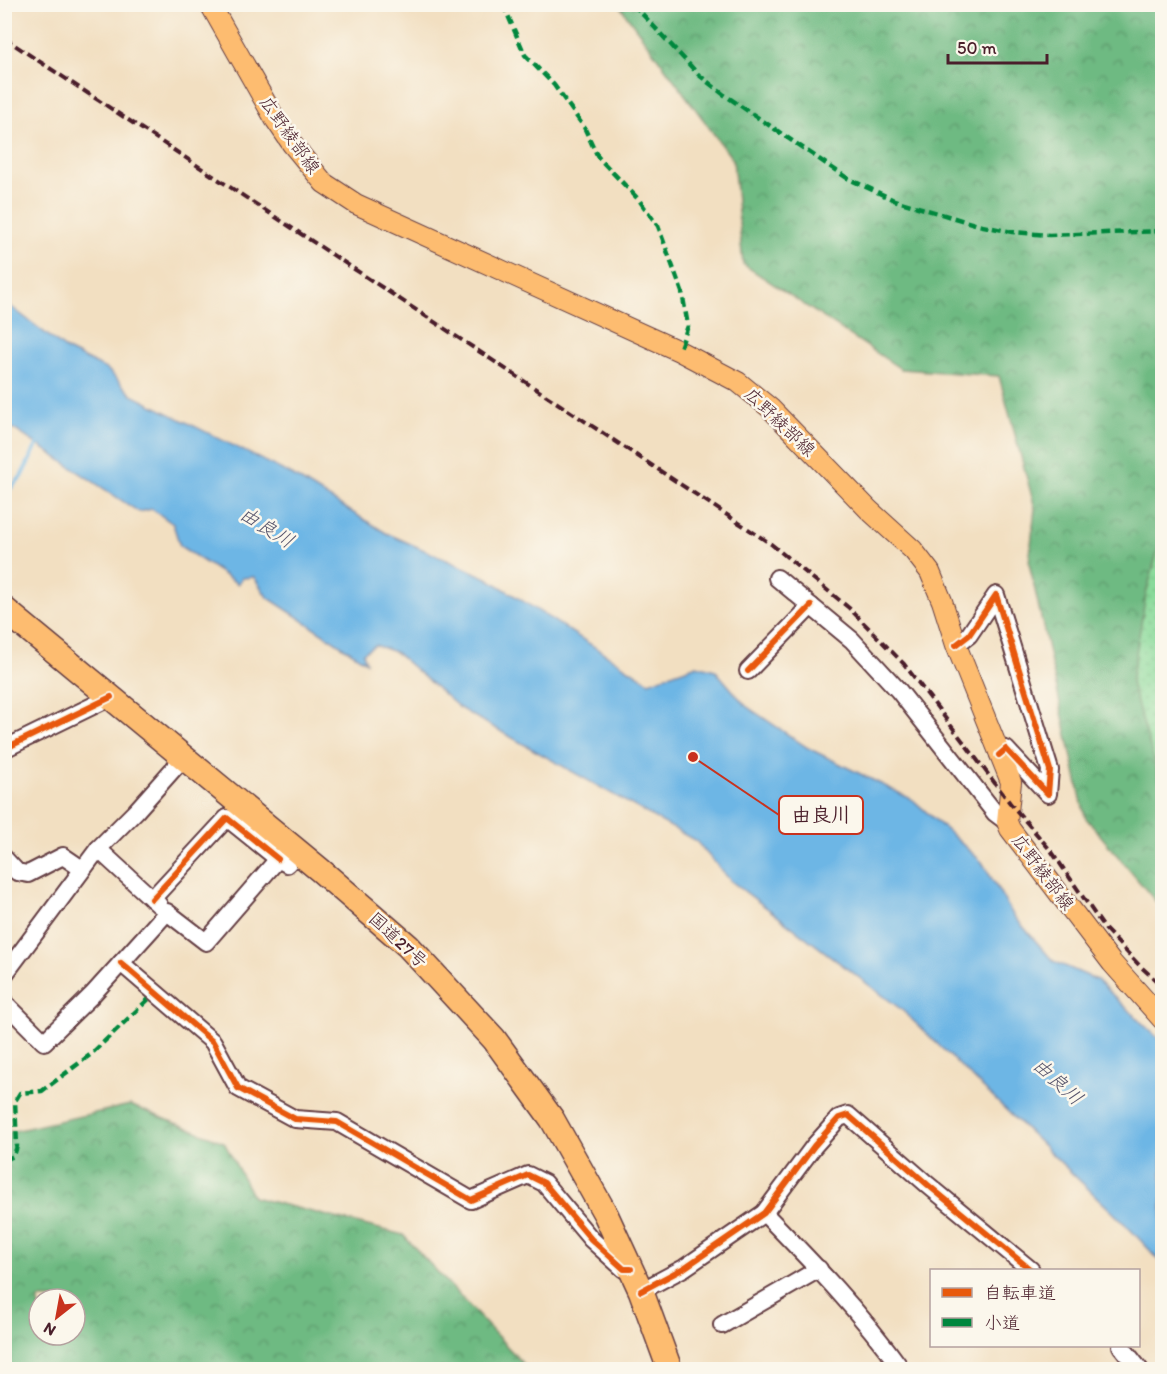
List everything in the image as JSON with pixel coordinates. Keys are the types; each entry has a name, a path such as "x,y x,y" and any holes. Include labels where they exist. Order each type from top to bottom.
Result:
{"highway":[{"name":"国道27号","path":"4,609 184,757 288,856 408,946 494,1039 552,1119 606,1215 641,1291 670,1370"}],"main road":[{"name":"広野綾部線","path":"210,4 275,119 324,183 357,204 679,351 738,382 770,408 869,510 913,550 930,572 956,645 1011,782 1007,822 1010,829 1112,963 1162,1019"}],"street":[{"path":"777,578 852,640 892,682 995,813 1007,822"},
{"path":"956,645 969,635 996,595 1050,770 1048,794 1006,750 999,755"},
{"path":"748,671 811,606"},
{"path":"4,749 111,697"},
{"path":"4,975 82,868 184,757"},
{"path":"98,849 152,899 167,912 206,942 288,856 227,818 152,899"},
{"path":"4,858 18,872 28,874 63,856 82,868"},
{"path":"4,1002 44,1042 92,995 167,912"},
{"path":"121,963 213,1042 238,1088 295,1119 337,1122 471,1200 528,1174 544,1183 591,1239 624,1269 631,1269"},
{"path":"641,1291 684,1268 764,1213 813,1146 839,1118 848,1115 1030,1269"},
{"path":"764,1213 867,1322 902,1370"},
{"path":"722,1325 819,1269"},
{"path":"1121,1347 1140,1370"}],"green space":[{"path":"619,5 1162,5 1162,909 1085,817 1029,563 1035,508 999,376 901,369 743,264 733,160"},
{"path":"1162,534 1162,787 1131,683 1146,594"},
{"path":"130,1105 224,1142 253,1197 403,1235 528,1369 5,1369 5,1133"}],"water":[{"path":"5,302 67,350 108,370 132,395 290,474 386,533 487,578 649,682 697,665 715,670 746,706 808,748 913,800 982,862 1013,915 1053,961 1097,980 1162,1042 1162,1263 1128,1227 902,1010 731,881 696,841 461,709 395,652 375,645 363,653 366,662 267,597 254,577 242,578 238,584 180,546 173,524 152,509 139,512 5,423"}],"waterway":[{"path":"4,495 21,477 38,443"}],"railway":[{"path":"4,38 771,544 849,608 904,664 1010,803 1052,852 1105,929 1162,986"}],"marked path":[{"path":"503,4 525,55 554,85 584,127 598,157 639,200 658,226 682,292 688,326 679,351"},
{"path":"633,4 699,75 723,94 847,178 894,200 978,225 1012,232 1049,235 1162,231"},
{"path":"4,1160 14,1156 17,1146 15,1101 20,1093 42,1091 90,1055 155,993"}],"cycle path":[{"path":"956,645 969,635 996,595 1050,770 1048,794 1006,749 999,755"},
{"path":"748,671 811,606"},
{"path":"4,749 111,697"},
{"path":"152,899 227,818 278,859"},
{"path":"121,963 213,1042 238,1088 295,1119 337,1122 471,1200 528,1175 544,1183 591,1239 624,1269 631,1269"},
{"path":"641,1291 684,1268 764,1213 814,1146 839,1118 848,1115 1030,1269"}],"place":[{"name":"由良川","path":"693,757"}]}
